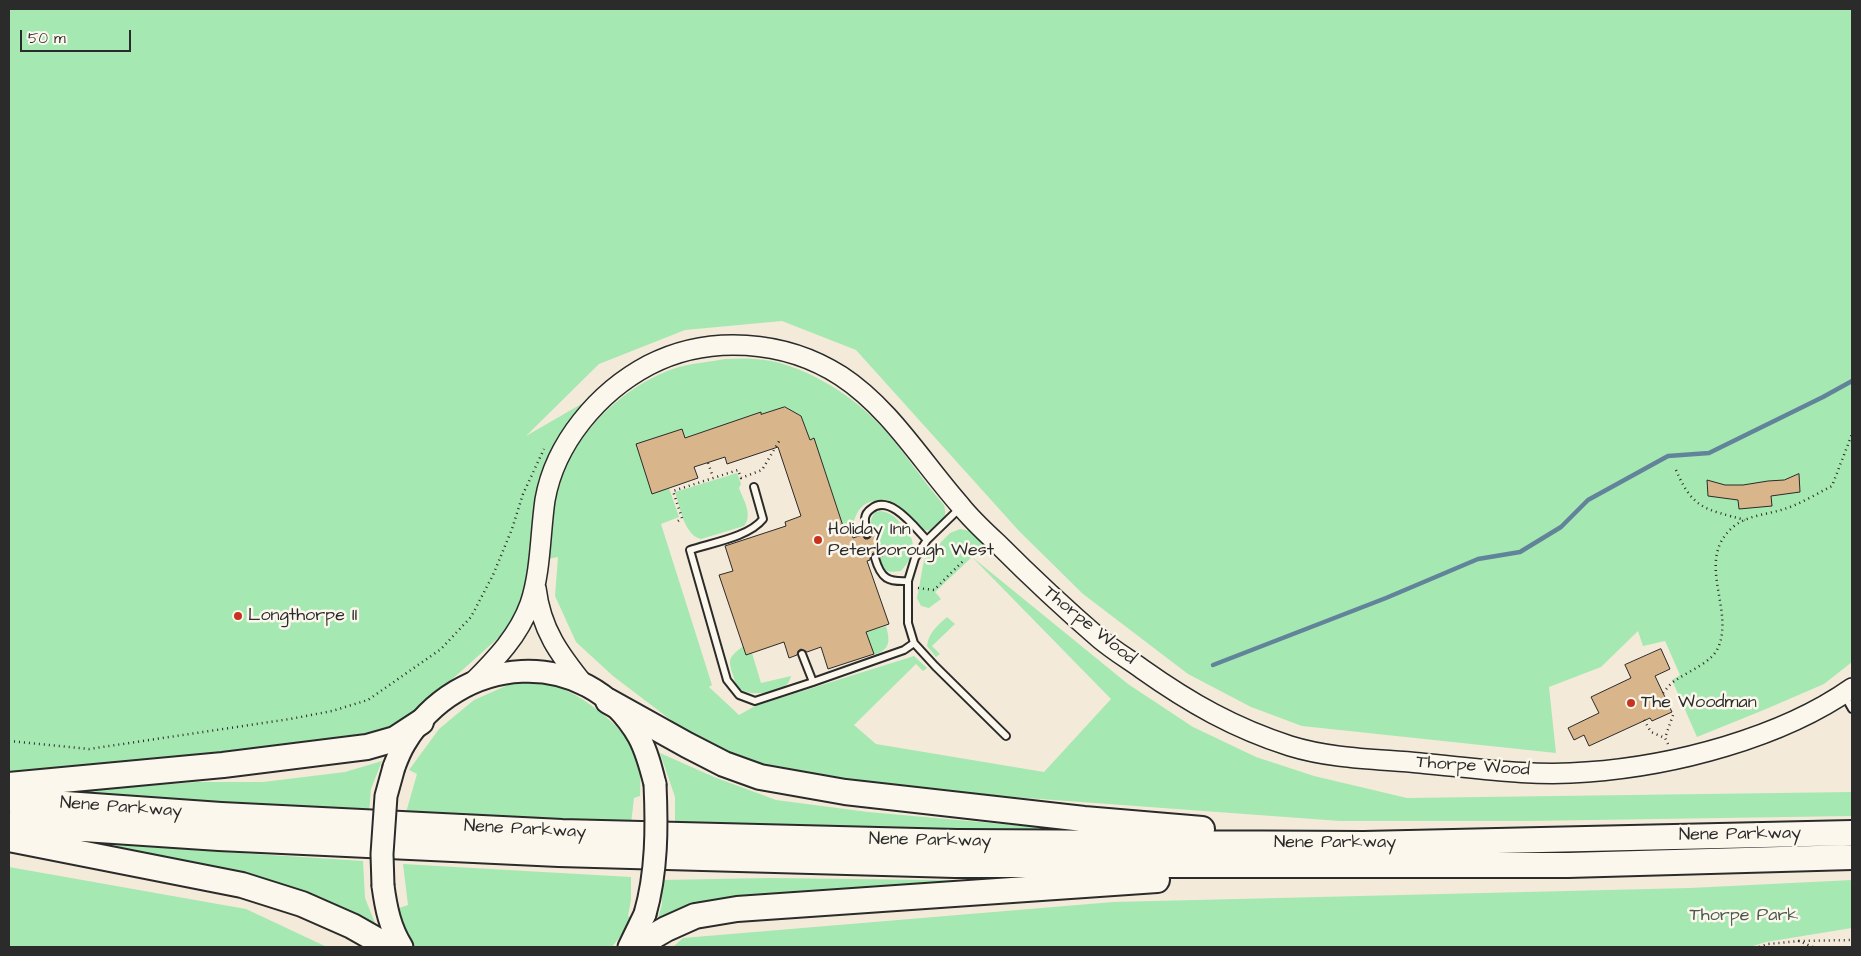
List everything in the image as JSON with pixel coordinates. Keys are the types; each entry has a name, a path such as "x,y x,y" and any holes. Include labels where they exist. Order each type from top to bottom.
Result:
{"highway":[{"path":"608,701 694,749 724,764 760,777 845,792 1084,818 1364,844"},
{"path":"9,785 223,765 367,747 395,739 421,722"},
{"name":"Nene Parkway","path":"9,800 221,815 562,832 957,842 1364,844 1852,833"},
{"name":"Nene Parkway","path":"9,824 219,838 569,854 955,865 1356,866 1568,864 1852,857"},
{"path":"9,838 242,885 302,904 352,926 389,947"},
{"path":"635,947 666,929 695,916 737,909 1356,866"}],"main road":[{"path":"402,947 396,938 387,912 383,886 382,854 386,796 394,767 405,743 436,706 454,692 473,682 510,672 530,671 568,678 585,686 608,701 625,718 639,738 649,760 655,784 657,816 652,888 645,914 629,947"}],"street":[{"name":"Thorpe Wood","path":"473,682 499,657 515,634 529,608 535,585 546,497 554,470 566,444 582,419 603,397 625,380 651,364 677,354 706,347 730,345 761,346 794,354 821,364 844,378 866,395 886,416 961,507 1034,580 1105,643 1201,708 1252,733 1296,748 1341,756 1517,772 1585,773 1643,765 1725,747 1762,735 1849,697"},
{"name":"Thorpe Wood","path":"535,585 538,608 547,630 561,656 585,686"}],"lane":[{"path":"754,487 763,519 757,527 690,550 728,680 739,695 755,700 904,650 914,643"},
{"path":"867,534 864,522 866,512 874,506 884,504 896,508 927,540"},
{"path":"961,507 927,540 916,558 908,584 908,622 914,643 1006,736"},
{"path":"875,558 878,568 887,579 908,584"},
{"path":"802,654 813,682"}],"path":[{"path":"1663,693 1674,681 1717,650 1724,632 1715,560 1719,546 1732,528 1758,514 1782,510 1832,486 1852,434"},
{"path":"678,521 682,518 673,491 738,470 741,478 762,470 781,438"},
{"path":"9,741 89,749 290,719 332,711 368,700 441,649 471,617 493,575 512,529 523,494 541,451 547,445"},
{"path":"708,463 713,478"},
{"path":"1676,470 1682,484 1692,498 1702,507 1746,520"},
{"path":"908,584 934,590 963,562"},
{"path":"1673,715 1665,738 1674,759"},
{"path":"1644,720 1651,732 1665,738"},
{"path":"1759,947 1768,944 1799,941 1852,940"},
{"path":"1799,941 1812,947"}],"green space":[{"path":"9,9 1852,9 1852,662 1824,684 1697,737 1672,680 1680,675 1665,641 1643,646 1638,631 1601,667 1549,687 1556,753 1302,726 1251,707 1188,674 1083,594 1019,531 856,350 782,321 685,330 599,364 526,436 590,399 553,446 540,508 524,605 505,632 412,715 365,740 9,772"},
{"path":"725,359 771,361 805,372 838,390 867,412 888,434 944,505 945,512 941,523 934,529 927,530 916,525 890,501 869,502 858,512 851,531 850,528 842,530 843,525 814,439 810,440 801,416 785,407 760,413 685,438 653,493 669,488 679,517 661,524 712,685 709,687 739,715 755,706 914,656 927,668 923,671 916,664 854,725 876,744 1044,772 1111,699 972,557 1128,684 1193,727 1256,757 1314,776 1407,798 1852,792 1852,816 1527,821 1340,821 1013,797 862,783 781,772 746,761 684,730 613,676 576,642 555,596 558,557 548,559 556,494 573,452 586,433 619,400 638,386 658,375 679,367"},
{"path":"737,473 741,484 739,488 748,513 747,522 744,526 701,539 695,536 690,532 684,520 675,492"},
{"path":"881,511 896,518 908,532 913,543 912,554 901,571 891,572 884,570 874,550 869,534 869,526 875,512"},
{"path":"960,529 970,531 985,546 935,592 941,599 929,608 921,606 917,598 924,560 950,533"},
{"path":"947,617 955,624 932,646 940,654 936,657 927,646 928,641 934,630"},
{"path":"886,626 888,644 884,650 874,655 866,632"},
{"path":"743,646 746,655 752,653 761,683 791,676 787,684 774,691 760,693 741,690 737,686 730,661"},
{"path":"517,681 548,684 571,693 594,707 624,735 631,744 639,763 640,796 634,798 631,824 405,816 417,774 409,770 439,729 474,700"},
{"path":"660,753 714,777 776,800 868,812 1116,834 675,825 675,797"},
{"path":"382,761 371,789 369,813 12,796 197,782 263,782 345,772"},
{"path":"87,843 363,861 365,898 379,933"},
{"path":"403,864 631,877 631,900 628,916 634,919 612,947 415,947 401,922 399,908 408,905"},
{"path":"9,867 246,909 327,947 9,947"},
{"path":"769,878 1022,881 825,898 654,932 662,904 661,880"},
{"name":"Thorpe Park","path":"1852,880 1852,928 1766,942 1750,947 673,947 683,938 1113,902 1690,888"}],"building":[{"name":"Holiday Inn Peterborough West","path":"785,407 801,416 810,440 814,438 844,529 850,528 853,538 862,535 865,539 868,539 872,536 872,533 876,532 883,556 880,557 873,553 870,560 867,561 889,624 866,632 874,654 828,669 821,647 807,652 801,649 797,655 789,658 784,642 746,655 719,575 733,571 725,546 786,526 785,522 801,516 778,447 727,464 725,457 694,467 698,478 652,494 636,444 682,429 685,438 761,412 761,414"},
{"path":"1799,474 1800,492 1771,496 1772,506 1739,509 1738,500 1708,496 1707,480 1725,485 1743,485 1784,480"},
{"name":"The Woodman","path":"1661,649 1670,669 1655,676 1672,712 1652,721 1650,718 1589,746 1584,735 1574,740 1568,728 1599,713 1591,697 1631,678 1625,665"}],"waterway":[{"path":"1213,665 1386,598 1478,559 1520,552 1561,527 1588,500 1668,456 1709,453 1852,381"}],"place":[{"name":"Holiday Inn Peterborough West","path":"818,540"},
{"name":"Longthorpe II","path":"238,616"},
{"name":"The Woodman","path":"1631,703"}]}
